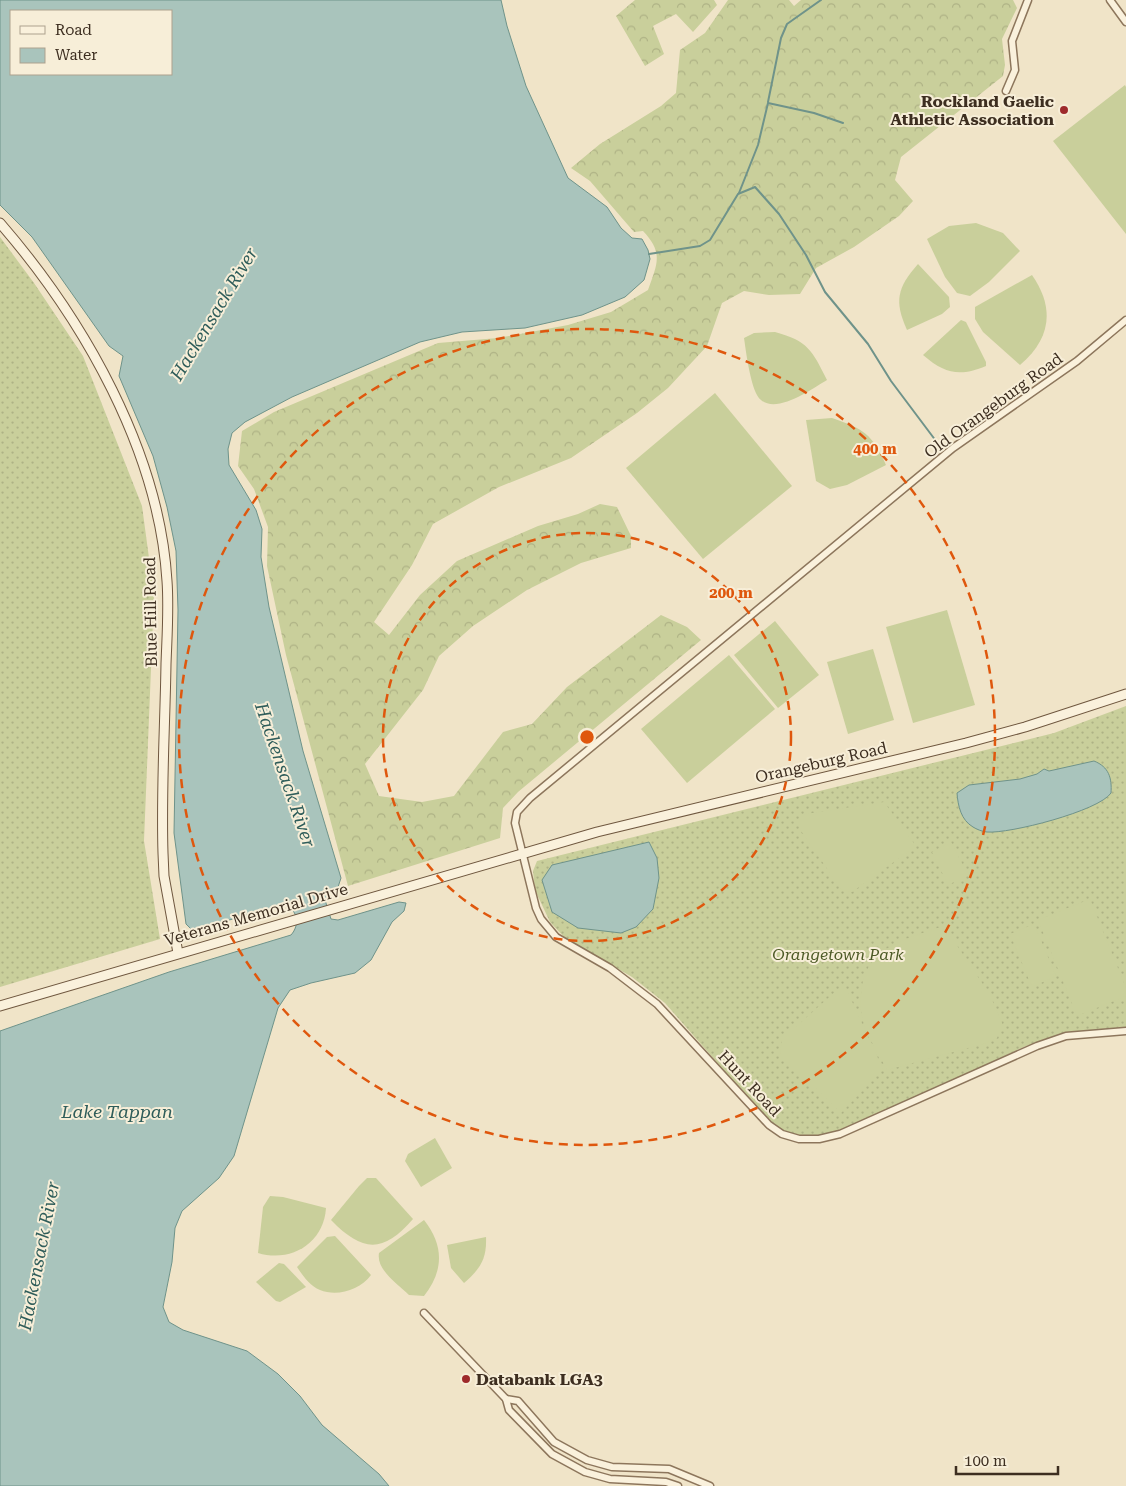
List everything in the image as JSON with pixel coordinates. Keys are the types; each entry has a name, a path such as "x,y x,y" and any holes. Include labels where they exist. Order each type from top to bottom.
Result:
{"main road":[{"name":"Blue Hill Road","path":"0,223 35,267 95,357 135,443 157,514 167,581 163,853 167,895 178,953"},
{"name":"Orangeburg Road","path":"521,853 597,832 966,743 1025,727 1126,694"},
{"name":"Veterans Memorial Drive","path":"0,1006 521,853"}],"street":[{"path":"1006,91 1015,70 1012,41 1028,0"},
{"path":"1110,0 1126,22"},
{"name":"Old Orangeburg Road","path":"521,853 516,835 515,817 530,798 953,448 1077,361 1126,320"},
{"name":"Hunt Road","path":"521,853 536,908 549,930 566,944 630,982 657,1004 756,1113 782,1134 799,1139 819,1139 840,1134 1066,1036 1126,1031"},
{"path":"424,1313 506,1399 510,1410 552,1454 577,1468 610,1479 664,1482 678,1486"},
{"path":"506,1399 518,1401 554,1442 588,1460 612,1467 666,1469 710,1486"},
{"path":"664,1482 666,1469"}],"green space":[{"path":"635,0 714,0 717,5 693,32 676,14 653,26 664,54 645,66 616,16"},
{"path":"728,0 789,0 794,6 801,0 1013,0 1017,8 1002,39 1005,65 1003,76 901,157 895,180 913,201 899,216 854,247 816,268 800,294 769,295 744,291 722,303 707,346 668,388 637,413 571,458 499,487 433,524 412,565 374,622 389,635 420,595 457,561 538,526 578,514 600,504 617,507 631,536 631,548 581,563 527,590 473,626 439,656 423,690 365,764 379,796 422,802 454,796 503,732 532,724 567,687 661,615 687,627 701,640 518,792 503,808 500,838 348,886 286,655 267,566 268,527 254,489 238,466 242,431 274,412 438,343 498,338 568,325 611,312 648,290 657,259 650,239 643,231 634,232 590,181 571,168 600,144 661,106 676,93 680,50 705,33"},
{"path":"1125,85 1126,87 1126,234 1053,141"},
{"path":"976,223 1003,233 1020,251 989,282 970,296 957,293 945,277 927,239 949,226"},
{"path":"0,237 34,283 83,356 142,506 154,595 144,841 160,939 0,987"},
{"path":"918,264 949,297 950,307 942,314 907,330 900,311 900,295 906,280"},
{"path":"1032,275 1044,299 1046,323 1038,345 1020,365 983,332 975,319 975,307"},
{"path":"961,320 966,322 986,362 986,366 968,372 953,372 938,366 923,355"},
{"path":"775,332 795,339 808,348 827,380 794,399 776,404 768,404 757,396 754,389 744,338 754,333"},
{"path":"715,393 792,486 703,559 626,468"},
{"path":"832,418 866,434 876,446 886,465 847,485 830,489 816,481 806,420"},
{"path":"947,610 975,705 913,723 886,627"},
{"path":"775,621 819,675 778,708 734,655"},
{"path":"873,649 894,720 848,734 827,662"},
{"path":"729,655 775,709 687,783 641,729"},
{"name":"Orangetown Park","path":"1126,706 1126,1028 1079,1031 1026,1046 842,1131 813,1136 790,1135 769,1122 665,1003 632,977 565,938 550,922 535,890 533,871 537,861 1054,733"},
{"path":"884,802 916,846 852,892 841,889 799,828 799,815"},
{"path":"951,842 968,875 948,885 932,852"},
{"path":"1090,899 1126,988 1126,996 1077,1016 1038,920"},
{"path":"1034,924 1056,976 1032,987 1010,934"},
{"path":"944,926 990,995 1002,1023 997,1038 983,1044 887,1070 867,1033 862,1017 861,995 866,972 882,952 893,945 918,934"},
{"path":"844,984 883,1069 841,1113 780,1054 782,1039"},
{"path":"435,1138 452,1168 421,1187 405,1161 408,1154"},
{"path":"367,1178 376,1178 413,1219 392,1238 372,1245 353,1238 342,1231 331,1220"},
{"path":"270,1196 283,1197 326,1208 324,1220 319,1231 304,1247 282,1255 258,1253 263,1207"},
{"path":"424,1220 431,1229 438,1248 438,1268 431,1287 424,1296 409,1295 384,1271 379,1259 379,1253"},
{"path":"335,1236 371,1275 355,1288 334,1293 320,1290 313,1286 297,1267 327,1237"},
{"path":"486,1237 484,1258 474,1273 464,1283 451,1268 447,1245"},
{"path":"279,1263 284,1264 306,1287 280,1302 276,1301 256,1282"}],"water":[{"path":"0,0 501,0 526,86 568,178 607,207 621,228 632,238 642,239 648,250 650,259 644,280 625,297 582,315 525,328 462,332 420,342 292,397 245,422 232,433 228,449 229,465 256,510 262,529 261,557 269,607 303,751 341,878 338,887 325,900 331,919 338,920 399,902 406,903 404,911 392,922 371,960 355,973 290,990 278,1008 234,1156 219,1178 182,1211 175,1228 172,1262 163,1307 169,1322 183,1330 247,1351 278,1374 300,1396 322,1425 379,1474 389,1486 0,1486 0,1031 169,972 291,935 296,927 296,918 293,910 285,905 192,930 186,924 174,833 178,610 176,551 167,507 153,456 119,376 123,356 109,346 32,237 0,205"},
{"path":"1094,761 1106,770 1111,783 1111,793 1090,807 1072,814 1014,829 984,832 969,824 961,812 957,793 969,785 1020,779 1037,774 1044,769 1049,771"},
{"path":"649,842 657,858 659,878 653,909 636,927 621,933 578,928 552,912 542,880 552,865"}],"waterway":[{"path":"768,102 781,38 787,24 821,0"},
{"path":"739,193 758,145 768,103 814,113 843,123"},
{"path":"649,254 700,246 710,240 738,194 755,187 779,214 806,255 825,292 868,344 891,381 942,449"}],"place":[{"name":"Rockland Gaelic Athletic Association","path":"1064,110"},
{"name":"Databank LGA3","path":"466,1379"}],"water label":[{"name":"Hackensack River","path":"214,314"},
{"name":"Hackensack River","path":"285,775"},
{"name":"Lake Tappan","path":"117,1112"},
{"name":"Hackensack River","path":"39,1256"}]}
